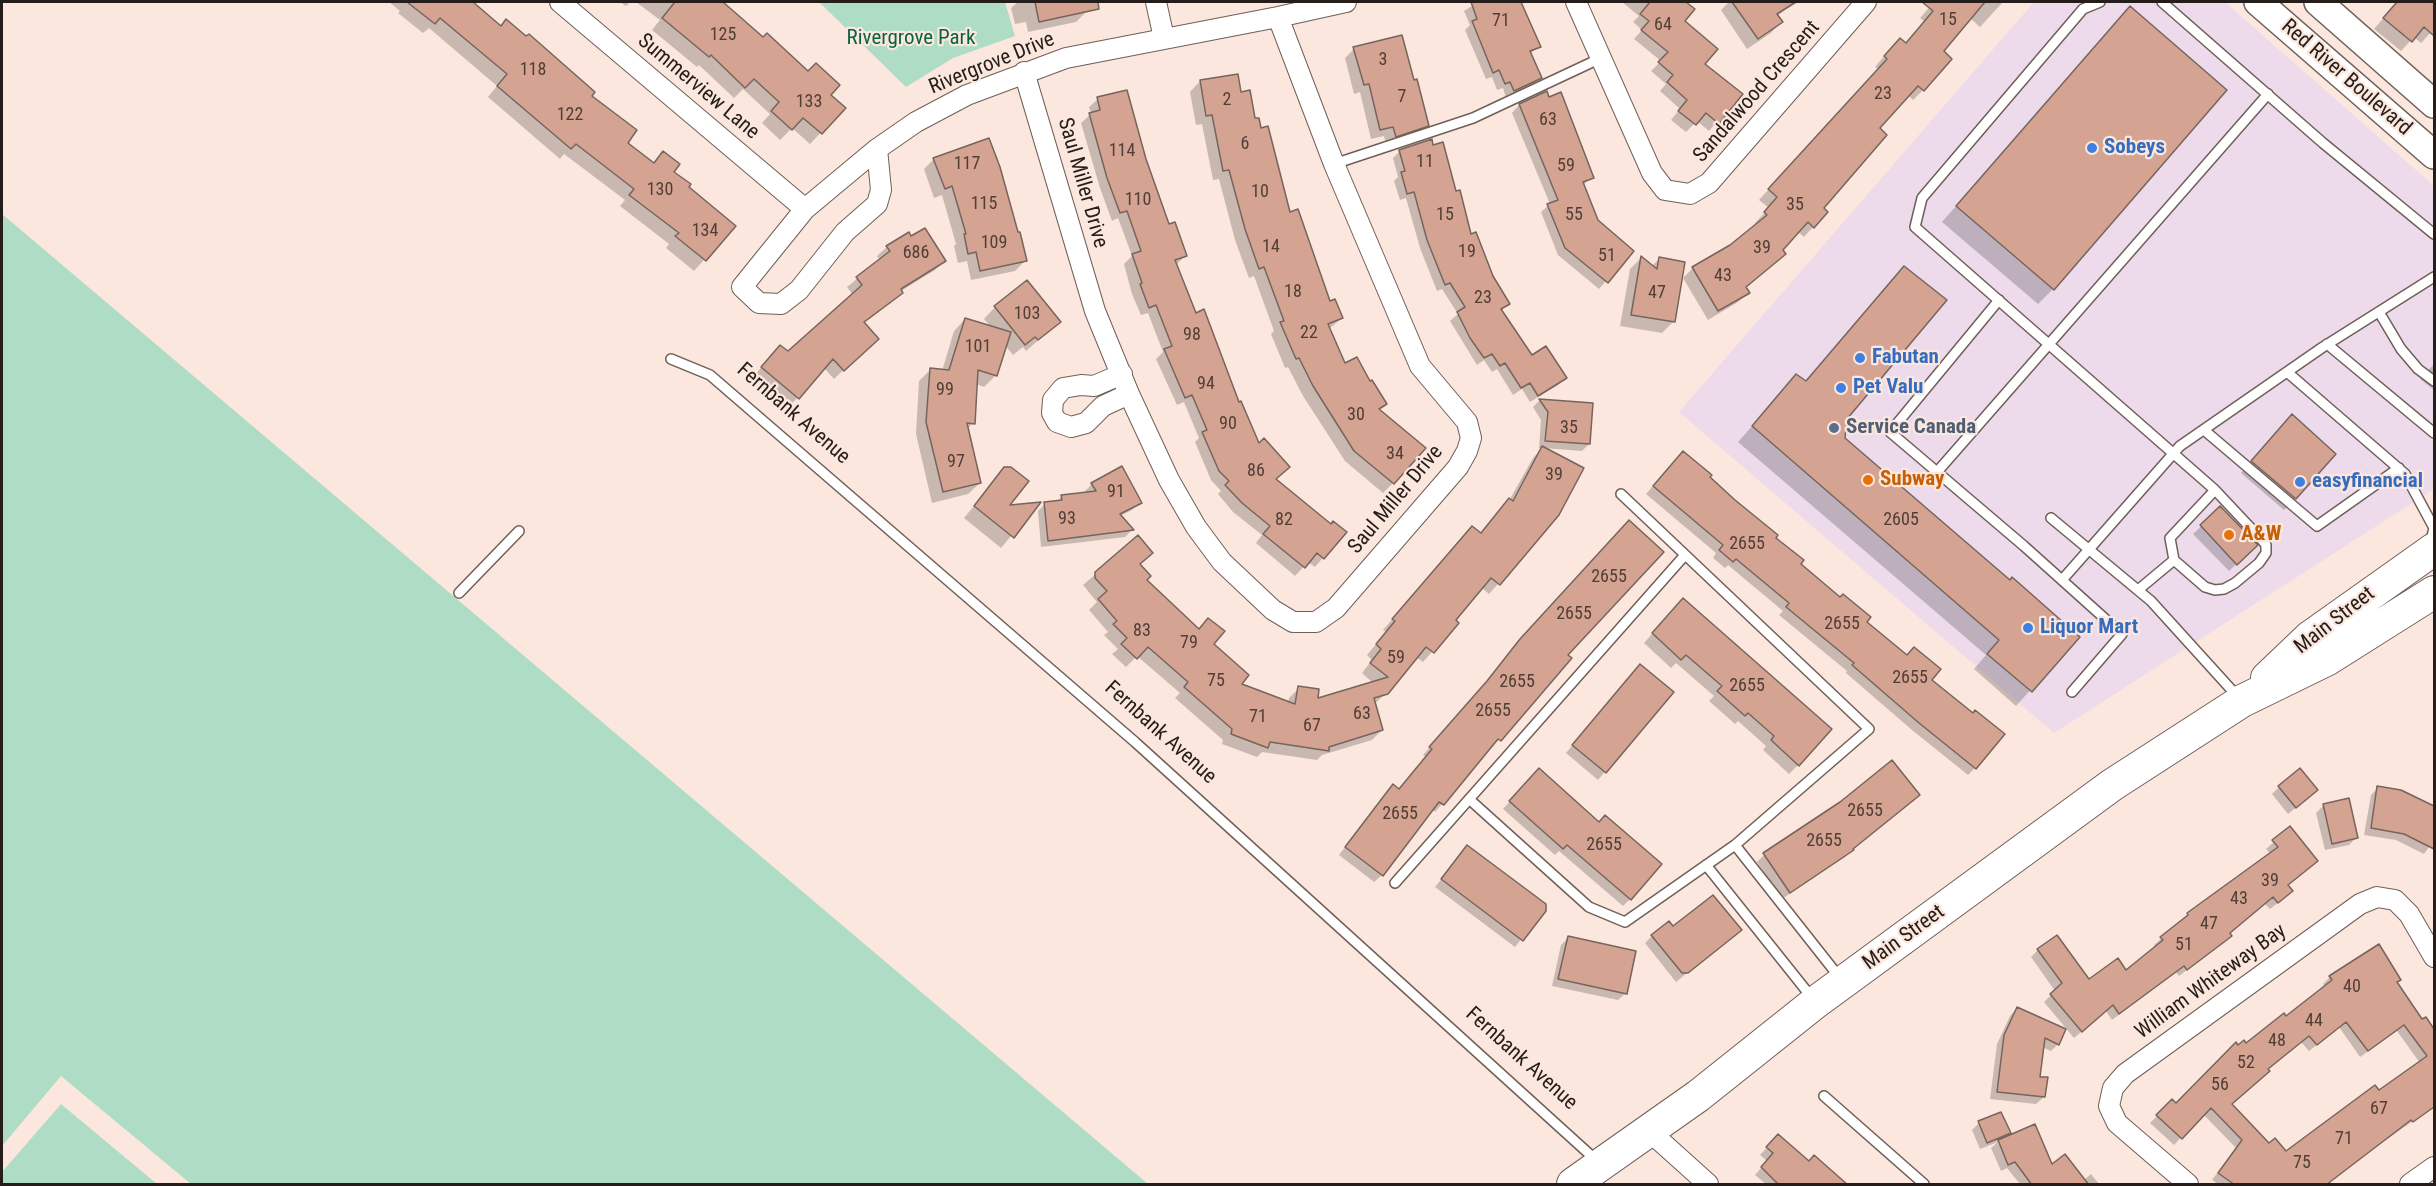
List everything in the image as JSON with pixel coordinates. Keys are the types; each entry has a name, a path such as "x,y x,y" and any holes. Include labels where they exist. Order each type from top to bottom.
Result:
{"main road":[{"name":"Main Street","path":"2242,701 2310,637 2431,551"},
{"name":"Main Street","path":"1573,1185 1698,1096 1816,1002 2112,785 2242,701 2328,659 2434,592"}],"street":[{"name":"Summerview Lane","path":"560,2 805,209"},
{"path":"1156,2 1164,38"},
{"name":"Rivergrove Drive","path":"877,149 881,189 877,204 846,232 799,290 781,304 759,303 742,286 805,209 877,149 916,122 967,95 1066,58 1346,2"},
{"name":"Sandalwood Crescent","path":"1576,2 1652,173 1665,190 1690,194 1709,183 1866,2"},
{"name":"Red River Boulevard","path":"2258,2 2434,155"},
{"name":"Red River Boulevard","path":"2318,2 2434,102"},
{"name":"Saul Miller Drive","path":"1024,72 1095,310 1129,394 1169,480 1196,527 1222,562 1273,610 1293,622 1316,622 1336,608 1458,467 1471,438 1467,422 1420,366 1334,164 1278,17"},
{"path":"1122,374 1094,386 1081,385 1063,388 1053,400 1052,413 1057,422 1071,427 1086,423 1103,406 1129,394"},
{"name":"William Whiteway Bay","path":"2188,1185 2117,1123 2109,1106 2113,1088 2125,1074 2360,904 2369,900 2378,897 2395,900 2409,914 2434,957"},
{"path":"1648,1130 1708,1185"},
{"path":"2410,1185 2434,1167"}],"lane":[{"path":"2100,2 2082,9 1922,198 1915,227 2215,490 2262,540 2266,553 2259,563 2235,583 2224,589 2215,590 2205,587 2174,560 2170,538 2215,490"},
{"path":"2162,2 2434,234"},
{"path":"1334,164 1473,118 1601,58"},
{"path":"1937,472 2268,94"},
{"path":"2062,580 2180,446 2327,344 2434,277"},
{"path":"1999,300 1890,432 2122,634 2072,692"},
{"path":"2379,312 2401,349 2418,369 2434,381"},
{"path":"2327,344 2433,429"},
{"name":"Fernbank Avenue","path":"671,359 710,375 1135,742 1601,1165"},
{"path":"2287,372 2405,474 2434,528 2431,551"},
{"path":"2204,429 2317,526 2399,468"},
{"path":"1469,799 1589,907 1625,922 1735,845 1869,729 1621,494"},
{"path":"2051,518 2151,601 2242,701"},
{"path":"459,593 519,531"},
{"path":"1395,883 1685,555"},
{"path":"2138,590 2174,560"},
{"path":"1735,845 1844,982"},
{"path":"1706,865 1816,1002"},
{"path":"1824,1096 1924,1185"}],"shaded area":[{"path":"2034,2 2225,2 2434,186 2434,489 2054,733 1679,412"}],"green space":[{"name":"Rivergrove Park","path":"819,2 1005,2 1015,36 953,58 906,87"},
{"path":"2,214 1148,1184 191,1184 61,1076 2,1146"},
{"path":"61,1104 157,1184 2,1184 2,1172"}],"building":[{"path":"407,2 473,2 501,26 506,19 526,36 529,34 595,92 592,96 637,130 628,143 654,163 663,151 680,164 674,172 691,184 689,187 736,226 706,261 675,236 679,233 629,195 634,189 576,144 571,149 497,86 507,74 440,18 435,24"},
{"path":"675,2 723,2 763,37 767,33 808,71 816,63 840,85 831,95 846,108 822,134 803,118 792,130 771,111 779,102 754,79 745,88 711,55 709,57 662,18"},
{"path":"1035,2 1098,2 1099,9 1039,22"},
{"path":"1471,2 1521,2 1541,47 1530,51 1542,78 1514,91 1510,82 1505,84 1499,70 1493,73 1472,21 1477,19"},
{"path":"1650,2 1686,2 1695,9 1685,21 1718,49 1705,64 1743,94 1719,124 1706,113 1696,125 1678,111 1687,100 1667,82 1673,75 1658,62 1668,52 1641,30 1649,21 1640,14"},
{"path":"1732,2 1796,2 1777,14 1783,22 1758,39"},
{"path":"1922,2 1985,2 1944,51 1952,59 1924,91 1918,86 1880,128 1887,135 1824,208 1828,212 1814,228 1808,222 1783,250 1786,254 1746,287 1750,293 1718,311 1692,267 1730,245 1767,215 1764,212 1777,197 1768,189 1887,59 1884,56 1900,38 1906,43 1933,11"},
{"path":"2397,2 2434,2 2434,36 2424,27 2412,42 2383,18"},
{"name":"Sobeys","path":"2130,6 2227,90 2054,290 1956,206"},
{"path":"1402,35 1414,80 1417,79 1429,126 1396,137 1393,127 1380,130 1369,84 1364,85 1353,47"},
{"path":"1238,74 1241,92 1250,90 1255,118 1259,118 1261,128 1268,126 1290,212 1298,209 1330,301 1335,299 1343,318 1328,324 1345,363 1357,357 1370,381 1372,380 1387,404 1379,409 1426,448 1394,484 1354,451 1313,386 1299,358 1296,359 1280,322 1284,321 1264,267 1259,269 1229,170 1223,171 1212,115 1206,116 1200,80"},
{"path":"1127,90 1146,159 1169,224 1175,222 1187,256 1175,260 1196,313 1204,309 1239,402 1241,401 1259,443 1264,438 1290,467 1276,479 1331,524 1333,521 1347,532 1324,559 1317,553 1305,568 1263,534 1270,526 1242,503 1225,485 1229,481 1219,471 1202,432 1207,430 1192,395 1185,398 1164,349 1172,346 1156,305 1149,308 1140,284 1142,283 1132,254 1141,251 1127,211 1120,213 1107,178 1089,113 1100,110 1097,97"},
{"path":"1547,91 1549,97 1561,92 1594,178 1583,182 1598,220 1634,251 1608,283 1565,248 1547,204 1558,200 1519,104"},
{"path":"989,138 1000,167 1027,261 980,271 976,252 968,254 964,234 966,234 952,186 945,189 933,158"},
{"path":"1432,139 1433,145 1443,142 1456,191 1460,190 1471,234 1476,232 1493,276 1510,304 1501,309 1532,355 1546,346 1567,378 1538,396 1530,383 1521,388 1505,363 1500,366 1492,354 1484,358 1470,338 1457,312 1465,307 1450,283 1445,285 1427,240 1414,192 1407,194 1401,172 1405,171 1399,150"},
{"path":"925,228 946,261 901,289 903,293 864,322 879,339 844,371 833,359 799,399 761,367 780,345 788,351 862,285 856,277 890,251 886,246 909,232 911,236"},
{"path":"1641,256 1657,269 1659,257 1685,262 1675,322 1631,315"},
{"path":"1904,266 1947,300 1847,419 1845,438 2010,580 2012,577 2080,637 2032,692 1987,654 1999,640 1752,426 1796,374 1806,381"},
{"path":"1027,280 1061,322 1038,340 1035,337 1025,345 994,306"},
{"path":"965,318 1011,332 997,376 978,370 975,424 967,423 981,483 943,492 926,422 930,368 949,370"},
{"path":"1539,399 1593,403 1590,444 1545,441 1548,412"},
{"path":"2292,414 2336,454 2296,499 2251,461"},
{"path":"1542,446 1584,468 1559,515 1500,585 1491,578 1456,620 1459,623 1434,653 1426,647 1388,694 1374,698 1383,730 1329,747 1329,751 1270,742 1268,748 1231,734 1232,729 1184,687 1188,682 1148,647 1137,659 1121,644 1127,638 1113,624 1117,621 1098,599 1107,591 1095,578 1095,572 1138,535 1153,553 1140,564 1151,576 1147,580 1199,629 1208,618 1225,631 1214,644 1249,675 1242,684 1295,704 1298,686 1319,689 1318,698 1388,677 1370,663 1381,649 1376,644 1395,621 1392,619 1472,526 1481,533 1509,498 1513,501"},
{"path":"1683,451 1712,475 1710,477 1735,500 1778,535 1776,538 1804,560 1801,564 1840,597 1843,594 1871,617 1867,622 1907,655 1914,647 1941,669 1932,680 1973,713 1975,710 2005,734 1976,769 1919,723 1852,665 1854,663 1786,607 1789,603 1736,559 1733,562 1719,550 1723,545 1653,486"},
{"path":"1122,466 1142,503 1120,514 1134,530 1048,541 1044,502 1062,500 1061,495 1096,491 1091,483"},
{"path":"1004,467 1011,467 1029,481 1010,505 1041,502 1014,538 974,506"},
{"name":"A&W","path":"2220,506 2258,545 2237,565 2200,525"},
{"path":"1629,520 1664,552 1568,655 1572,658 1501,741 1498,739 1444,805 1439,802 1383,876 1345,847 1393,784 1399,789 1432,749 1429,747 1487,681 1520,639"},
{"path":"1683,598 1832,729 1799,766 1771,740 1774,736 1748,713 1745,716 1717,691 1722,686 1686,655 1681,660 1652,633"},
{"path":"1640,664 1674,692 1606,773 1572,745"},
{"path":"1892,760 1920,795 1854,850 1790,893 1763,853 1840,802"},
{"path":"1539,768 1599,822 1605,815 1662,864 1631,900 1567,845 1563,849 1509,801"},
{"path":"2300,768 2318,790 2296,808 2278,786"},
{"path":"2377,786 2401,790 2434,806 2434,849 2404,834 2371,828"},
{"path":"2349,798 2358,838 2332,844 2323,804"},
{"path":"2290,826 2318,861 2288,885 2293,891 2278,903 2273,897 2230,933 2232,936 2187,970 2184,966 2119,1014 2113,1005 2082,1032 2050,994 2062,983 2037,949 2057,935 2089,979 2118,958 2126,970 2163,940 2160,937 2188,915 2187,913 2278,847 2272,840"},
{"path":"1467,845 1546,904 1546,911 1523,941 1441,879"},
{"path":"1713,895 1742,930 1688,973 1682,973 1651,935 1669,921 1673,926"},
{"path":"1568,936 1636,951 1627,994 1558,979"},
{"path":"2379,944 2401,980 2397,982 2422,1019 2426,1017 2434,1029 2434,1107 2413,1122 2411,1120 2326,1185 2235,1185 2218,1173 2242,1140 2211,1108 2182,1139 2156,1115 2172,1099 2176,1103 2236,1042 2238,1045 2244,1040 2246,1043 2284,1013 2286,1016 2332,980 2329,976","holes":["2346,1022 2368,1051 2404,1025 2427,1056 2379,1090 2375,1085 2286,1151 2275,1138 2269,1143 2232,1104 2270,1071 2268,1069 2309,1036 2317,1045"]},
{"path":"2017,1007 2066,1029 2059,1045 2045,1038 2040,1077 2048,1077 2045,1097 1997,1092 2004,1035"},
{"path":"2001,1112 2011,1133 1987,1143 1978,1121"},
{"path":"2035,1124 2052,1164 2065,1154 2089,1185 2032,1185 2015,1162 2008,1165 1998,1140"},
{"path":"1778,1134 1809,1161 1814,1155 1848,1185 1779,1185 1761,1167 1773,1153 1766,1147"}],"place":[{"name":"Sobeys","path":"2092,148"},
{"name":"Fabutan","path":"1860,358"},
{"name":"Pet Valu","path":"1841,388"},
{"name":"Service Canada","path":"1834,428"},
{"name":"Subway","path":"1868,480"},
{"name":"easyfinancial","path":"2300,482"},
{"name":"A&W","path":"2229,535"},
{"name":"Liquor Mart","path":"2028,628"}]}
